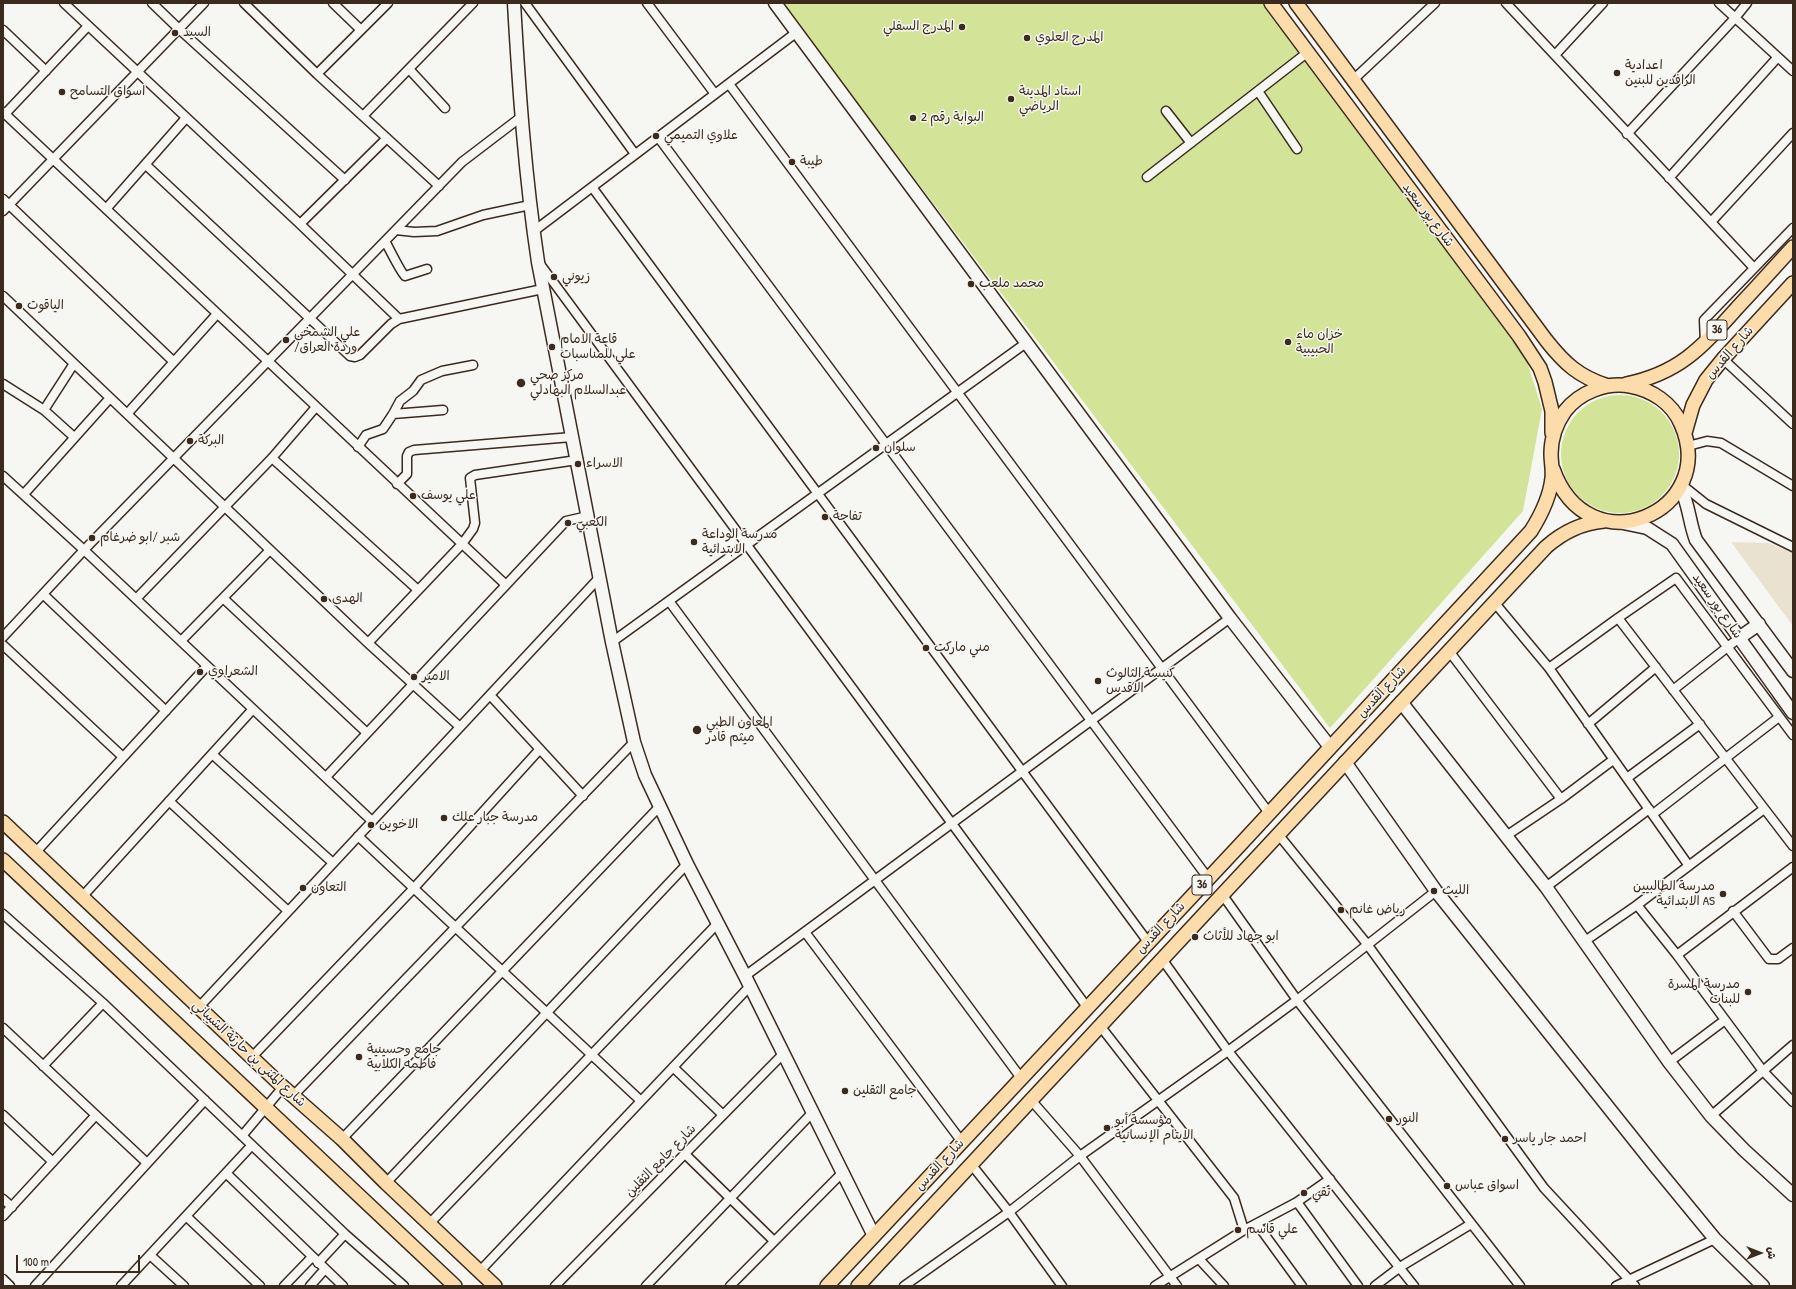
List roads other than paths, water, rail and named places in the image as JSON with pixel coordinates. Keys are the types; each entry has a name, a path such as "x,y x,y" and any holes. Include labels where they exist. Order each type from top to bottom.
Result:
{"main road":[{"name":"شارع بور سعيد","path":"1271,3 1519,336 1540,368 1550,404 1552,440"},
{"name":"شارع بور سعيد","path":"1296,3 1555,351 1575,371 1591,380 1608,386"},
{"path":"1370,136 1387,125"},
{"name":"شارع القدس","path":"1622,385 1645,380 1667,371 1688,359 1705,343 1793,247"},
{"name":"شارع القدس","path":"1686,440 1690,414 1696,396 1706,380 1723,359 1793,283"},
{"path":"1622,385 1639,388 1654,394 1668,405 1675,413 1686,440 1688,459 1680,485 1672,498 1662,508 1637,520 1623,522 1605,521 1590,516 1577,508 1566,497 1558,484 1553,469 1551,455 1552,440 1557,424 1566,410 1583,396 1592,390 1608,386 1622,385"},
{"name":"شارع القدس","path":"827,1286 1052,1046 1087,1006 1238,847 1530,531 1546,502 1553,469"},
{"name":"شارع القدس","path":"858,1286 1068,1060 1101,1027 1222,894 1449,650 1553,541 1577,527 1605,521"},
{"name":"شارع المثنى بن حارثة الشيباني","path":"3,822 283,1087 342,1139 386,1184 495,1286"},
{"path":"1238,847 1240,852 1245,857 1256,859"},
{"path":"1229,856 1235,856 1240,859 1242,863 1240,875"},
{"name":"شارع المثنى بن حارثة الشيباني","path":"3,860 455,1286"},
{"path":"1052,1046 1068,1060"}],"street":[{"path":"64,3 399,319"},
{"path":"152,3 345,180"},
{"path":"174,362 5,205 53,159 204,3"},
{"path":"244,3 317,74 439,186"},
{"path":"333,3 361,30"},
{"path":"317,74 388,3"},
{"path":"363,116 473,3"},
{"path":"514,3 521,117 530,205 538,262 599,578 634,742 645,775 659,807 748,981 874,1236"},
{"path":"525,3 635,154"},
{"path":"647,3 715,94"},
{"path":"775,3 1230,618 1330,747"},
{"path":"1353,80 1436,3"},
{"path":"1555,55 1603,3"},
{"path":"1719,3 1777,58 1793,71"},
{"path":"1627,134 1735,18 1747,3"},
{"path":"1512,5 1627,134 1754,268"},
{"path":"88,26 4,113 506,585"},
{"path":"3,30 46,71"},
{"path":"534,231 797,32"},
{"path":"1147,176 1308,52"},
{"path":"1669,178 1777,58"},
{"path":"409,68 445,108"},
{"path":"729,84 1269,813"},
{"path":"1258,91 1297,149"},
{"path":"1166,111 1191,143"},
{"path":"3,637 44,595 84,550 175,459 352,274 462,162 521,117"},
{"path":"106,209 186,118"},
{"path":"1711,222 1793,133"},
{"path":"658,137 1208,878"},
{"path":"300,224 387,138"},
{"path":"146,165 350,356 355,357 360,355 399,319 543,289"},
{"path":"592,187 1148,942"},
{"path":"396,230 414,232 437,231 483,215 530,205"},
{"path":"1705,343 1704,320 1793,228"},
{"path":"385,241 397,261 402,274 405,276 427,269"},
{"path":"538,262 1087,1006"},
{"path":"3,296 73,365 226,507 412,685 460,727"},
{"path":"127,414 217,314"},
{"path":"612,642 1026,343"},
{"path":"1723,359 1793,424"},
{"path":"44,410 73,365"},
{"path":"358,447 366,435 382,429 400,401 413,391 425,377 442,371 473,365"},
{"path":"3,384 44,410 74,437"},
{"path":"24,494 110,398"},
{"path":"136,599 272,458 316,407"},
{"path":"393,414 443,410"},
{"path":"397,484 407,474 408,452 414,450 572,437"},
{"path":"1686,440 1721,443 1793,486"},
{"path":"272,458 418,590"},
{"path":"368,643 462,544 473,529 475,523 470,478 475,475 577,460"},
{"path":"3,476 182,641 372,821"},
{"path":"1680,485 1706,504 1793,546"},
{"name":"شارع بور سعيد","path":"1680,485 1684,494 1696,540 1793,671"},
{"path":"326,777 566,521 588,516"},
{"name":"شارع بور سعيد","path":"1623,522 1647,528 1672,544 1793,713"},
{"path":"182,641 270,550"},
{"path":"199,1007 599,578"},
{"path":"1549,668 1676,578 1793,735"},
{"path":"44,595 166,711"},
{"path":"223,598 367,733"},
{"path":"669,601 1021,1078"},
{"path":"1494,602 1549,668 1689,866"},
{"path":"480,1272 673,1067 748,981 805,932 1230,618"},
{"path":"1618,618 1793,846"},
{"path":"1673,690 1758,624"},
{"path":"3,645 123,758"},
{"path":"1449,650 1561,799"},
{"path":"35,853 207,666"},
{"path":"1588,724 1656,667"},
{"path":"490,695 583,796"},
{"path":"1401,702 1546,887 1669,1062 1711,1116 1744,1150 1793,1195"},
{"path":"82,897 253,709"},
{"path":"1546,887 1725,758 1779,717"},
{"path":"1628,778 1700,724"},
{"path":"293,1096 634,742"},
{"path":"252,1057 414,888 540,749"},
{"path":"212,754 333,863"},
{"path":"1506,836 1561,799 1613,760"},
{"path":"1345,762 1436,891 1714,1239 1762,1286"},
{"path":"169,801 288,911"},
{"path":"342,1139 659,807"},
{"path":"1585,941 1637,905 1764,809"},
{"path":"1278,834 1367,944 1544,1188 1632,1283"},
{"path":"358,836 641,1101"},
{"path":"386,1184 687,864"},
{"path":"1677,955 1793,867"},
{"path":"904,1286 1009,1212 1080,1156 1297,1000 1436,891"},
{"path":"1222,894 1297,1000 1520,1286"},
{"path":"1637,905 1677,955 1763,1071 1793,1102"},
{"path":"1734,911 1769,959 1778,958 1793,948"},
{"path":"3,914 103,1003 345,1234 404,1286"},
{"path":"429,1224 718,923"},
{"path":"805,932 962,1142"},
{"path":"1162,960 1228,1051 1414,1286"},
{"path":"43,1066 103,1003"},
{"path":"1669,1062 1725,1020"},
{"path":"1101,1027 1234,1198 1244,1230"},
{"path":"3,1028 147,1163"},
{"path":"1711,1116 1793,1045"},
{"name":"شارع جامع الثقلين","path":"555,1286 784,1053"},
{"path":"673,1067 723,1115"},
{"path":"242,1136 283,1087"},
{"path":"35,1286 205,1100"},
{"path":"1031,1100 1080,1156 1177,1286"},
{"path":"646,1286 813,1112"},
{"path":"3,1115 53,1162"},
{"path":"3,1216 96,1115"},
{"path":"121,1286 252,1145"},
{"path":"684,1154 774,1241"},
{"path":"971,1164 1009,1212 1062,1286"},
{"path":"730,1286 843,1172"},
{"path":"226,1173 343,1286"},
{"path":"1154,1286 1171,1277 1244,1230 1297,1202 1330,1179"},
{"path":"3,1199 12,1207"},
{"path":"1297,1202 1358,1286"},
{"path":"186,1216 260,1286"},
{"path":"1257,1224 1302,1286"},
{"path":"1376,1286 1400,1267 1471,1224"},
{"path":"318,1263 345,1234"},
{"path":"1616,1286 1632,1283 1714,1239"},
{"path":"150,1254 184,1286"},
{"path":"284,1286 312,1257"},
{"path":"1199,1259 1224,1286"},
{"path":"310,1286 325,1269"},
{"path":"3,1279 10,1286"}],"place":[{"name":"المدرج السفلي","path":"962,27"},
{"name":"السيد","path":"175,33"},
{"name":"المدرج العلوي","path":"1027,38"},
{"name":"اعدادية الرافدين للبنين","path":"1617,73"},
{"name":"اسواق التسامح","path":"62,92"},
{"name":"استاد المدينة الرياضي","path":"1011,99"},
{"name":"البوابة رقم 2","path":"913,118"},
{"name":"علاوي التميمي","path":"656,136"},
{"name":"طيبة","path":"792,162"},
{"name":"زيوني","path":"554,277"},
{"name":"محمد ملعب","path":"971,284"},
{"name":"الياقوت","path":"19,306"},
{"name":"علي الشمخي /وردة العراق","path":"286,340"},
{"name":"خزان ماء الحبيبية","path":"1288,342"},
{"name":"قاعة الامام علي للمناسبات","path":"552,347"},
{"name":"مركز صحي عبدالسلام البهادلي","path":"521,383"},
{"name":"البركة","path":"190,441"},
{"name":"سلوان","path":"876,448"},
{"name":"الاسراء","path":"578,464"},
{"name":"علي يوسف","path":"413,496"},
{"name":"تفاحة","path":"825,517"},
{"name":"الكعبي","path":"568,523"},
{"name":"شبر /ابو ضرغام","path":"92,538"},
{"name":"مدرسة الوداعة الابتدائية","path":"694,542"},
{"name":"الهدى","path":"324,599"},
{"name":"مني ماركت","path":"926,648"},
{"name":"الشعراوي","path":"200,672"},
{"name":"الامير","path":"414,677"},
{"name":"كنيسة الثالوث الاقدس","path":"1098,681"},
{"name":"المعاون الطبي ميثم قادر","path":"697,730"},
{"name":"مدرسة جبار علك","path":"444,818"},
{"name":"الاخوين","path":"371,825"},
{"name":"التعاون","path":"303,888"},
{"name":"الليث","path":"1434,891"},
{"name":"مدرسة الطالبيين الابتدائية AS","path":"1723,894"},
{"name":"رياض غانم","path":"1341,910"},
{"name":"ابو جهاد للأثاث","path":"1195,937"},
{"name":"مدرسة المسرة للبنات","path":"1748,992"},
{"name":"جامع وحسينية فاطمه الكلابية","path":"359,1057"},
{"name":"جامع الثقلين","path":"845,1091"},
{"name":"النور","path":"1389,1119"},
{"name":"مؤسسة أبو الايتام الإنسانية","path":"1107,1128"},
{"name":"احمد جار ياسر","path":"1505,1139"},
{"name":"اسواق عباس","path":"1447,1186"},
{"name":"تقي","path":"1304,1193"},
{"name":"علي قاسم","path":"1238,1230"}]}
